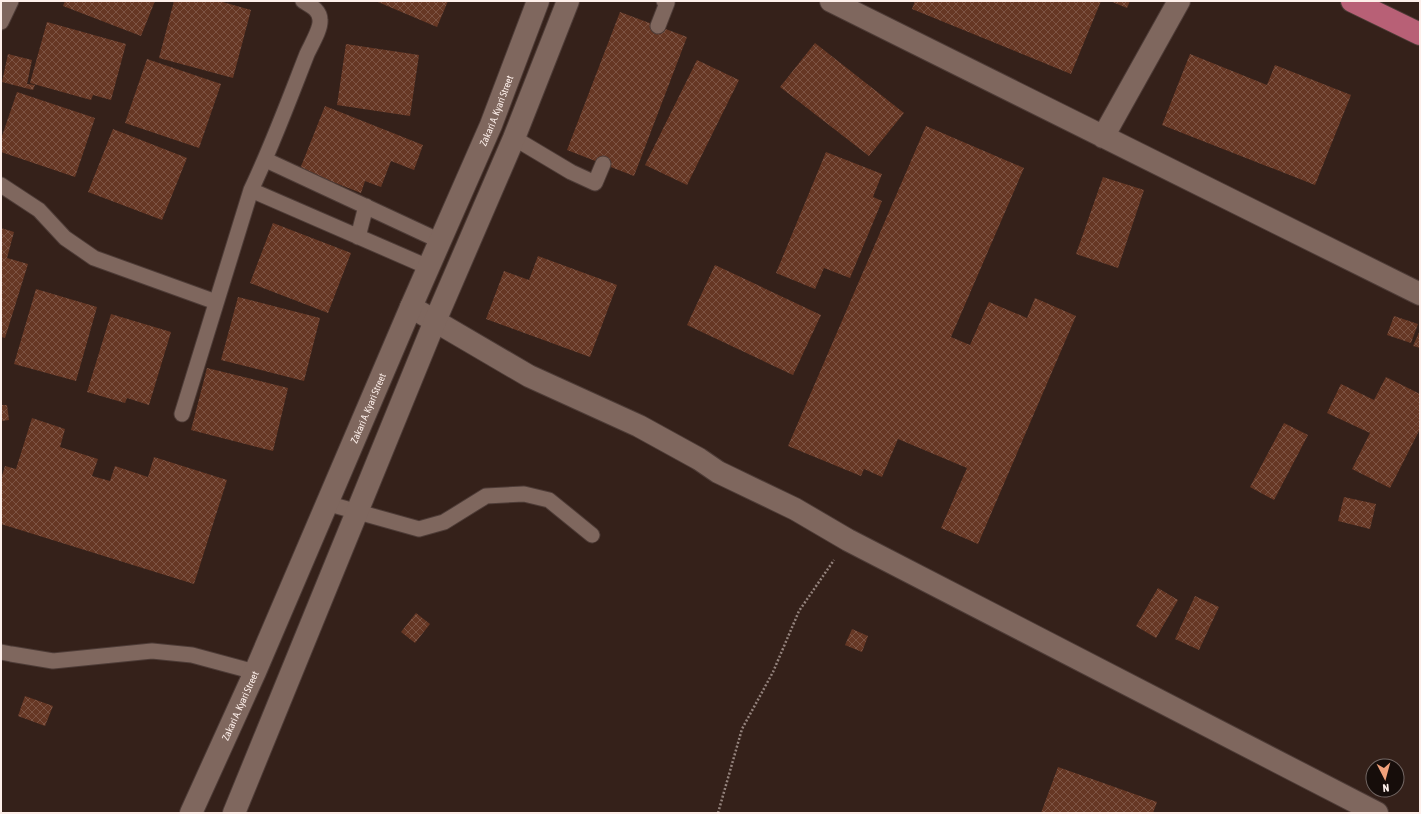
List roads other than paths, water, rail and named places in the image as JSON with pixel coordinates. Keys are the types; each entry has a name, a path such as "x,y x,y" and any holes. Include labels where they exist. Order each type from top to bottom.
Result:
{"main road":[{"path":"1352,1 1420,34"}],"street":[{"name":"Zakari A. Kyari Street","path":"192,813 255,672 326,503 491,125 538,1"},
{"path":"234,813 434,321 514,138 568,1"},
{"path":"831,1 1420,294"},
{"path":"1103,137 1179,1"},
{"path":"411,307 529,376 639,426 699,459 718,472 795,509 848,540 1377,813"}],"lane":[{"path":"1,22 11,1"},
{"path":"182,414 252,190 266,160 320,24 320,18 316,8 303,1"},
{"path":"658,26 667,3 664,1"},
{"path":"514,138 571,172 595,183 603,164"},
{"path":"266,160 440,241"},
{"path":"1,185 38,210 65,238 94,258 216,302"},
{"path":"252,190 428,268"},
{"path":"358,237 366,206"},
{"path":"326,503 419,529 444,522 486,496 524,494 549,500 592,535"},
{"path":"1,652 53,661 152,652 192,655 255,672"}]}
